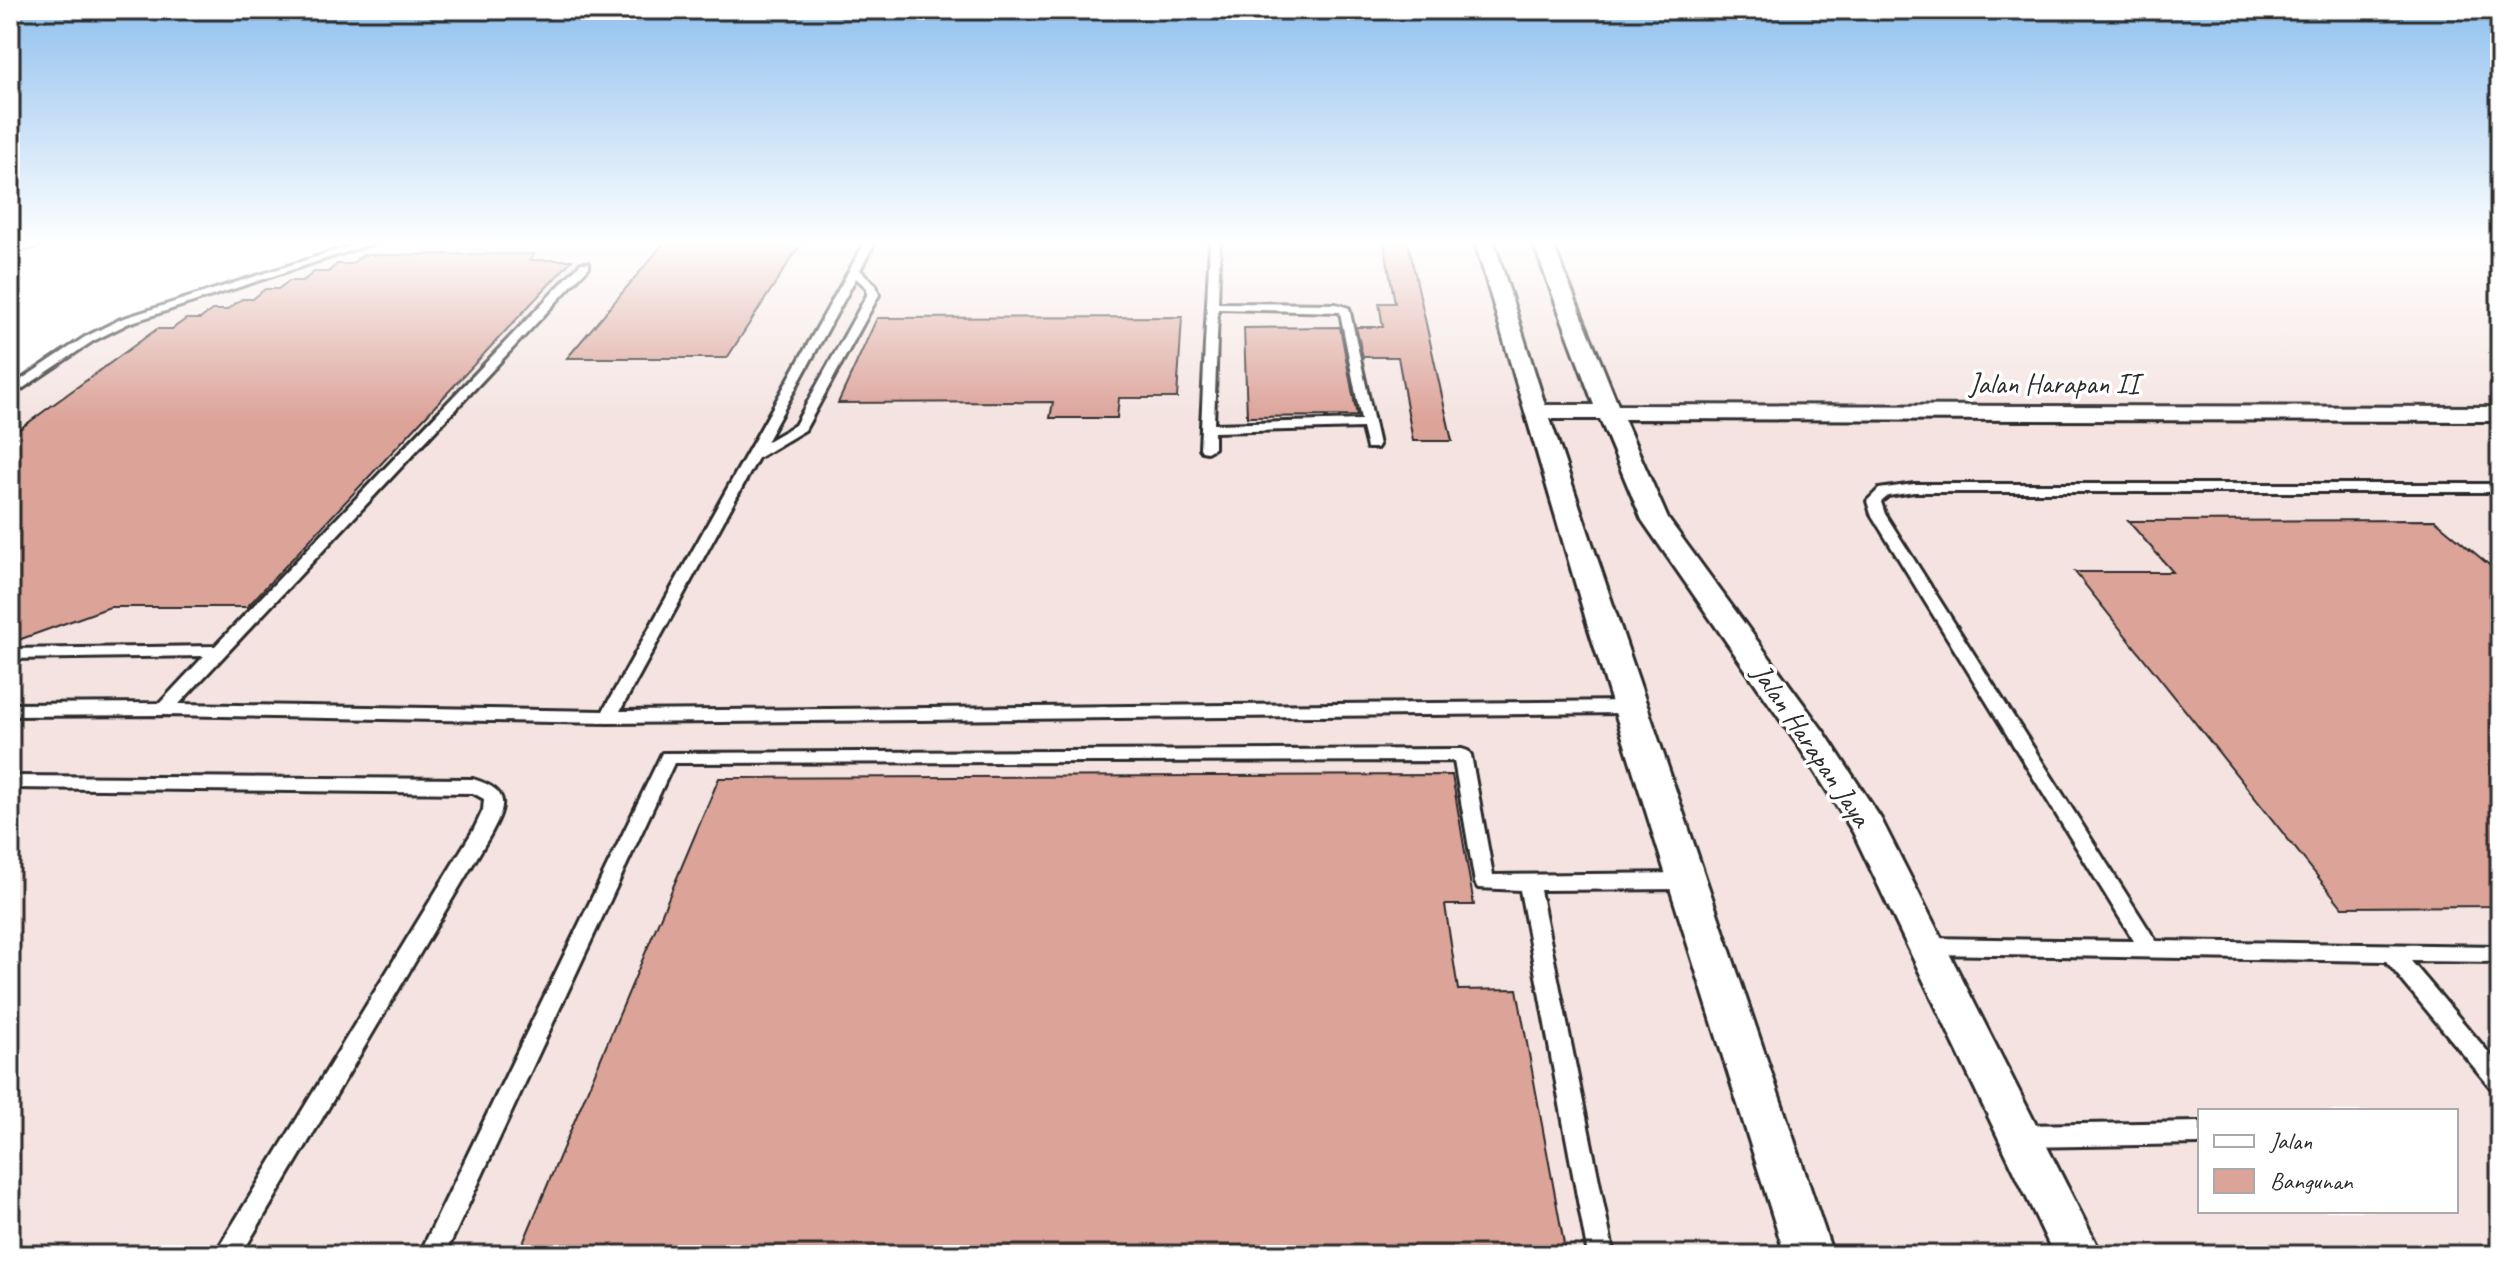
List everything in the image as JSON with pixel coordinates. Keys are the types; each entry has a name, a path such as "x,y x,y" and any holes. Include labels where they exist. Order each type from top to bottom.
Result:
{"street":[{"path":"1502,301 1629,707 1809,1255"},
{"name":"Jalan Harapan Jaya","path":"1565,301 1655,520 1837,777 1869,828 2078,1255"},
{"name":"Jalan Harapan II","path":"1531,398 1609,412 2500,414"}],"lane":[{"path":"10,393 89,339 125,321 187,301"},
{"path":"164,709 551,301"},
{"path":"608,717 838,301"},
{"path":"754,455 786,438 810,414 870,301"},
{"path":"1207,448 1212,301"},
{"path":"1212,306 1336,307 1345,310 1372,445"},
{"path":"1208,428 1368,424"},
{"path":"2151,950 1878,514 1874,501 1884,492 1914,488 2500,488"},
{"path":"10,654 218,651"},
{"path":"10,710 164,709 608,717 1629,707"},
{"path":"432,1255 668,757 1462,755 1485,883 1686,881"},
{"path":"10,782 473,786 489,791 494,797 495,805 482,832 227,1255"},
{"path":"1529,884 1601,1255"},
{"path":"1928,946 2393,955 2500,954"},
{"path":"2393,955 2500,1082"},
{"path":"2022,1136 2198,1133"}],"shaded area":[{"path":"181,301 2500,301 2500,1255 10,1255 10,383 68,345"}],"building":[{"path":"239,301 534,301 247,607 110,607 10,643 10,436 157,329 172,329 186,319 200,319 212,310 226,310"},
{"path":"615,301 764,301 727,358 567,358"},
{"path":"1421,301 1452,441 1413,441 1398,357 1363,357 1356,327 1383,327 1379,303"},
{"path":"1182,317 1177,398 1119,398 1117,418 1050,418 1053,402 838,403 877,318"},
{"path":"1340,327 1357,416 1247,417 1244,328"},
{"path":"2435,520 2500,574 2500,906 2342,907 2075,572 2173,572 2128,521"},
{"path":"1452,775 1474,905 1445,905 1458,990 1517,989 1566,1255 518,1255 719,778"}]}
